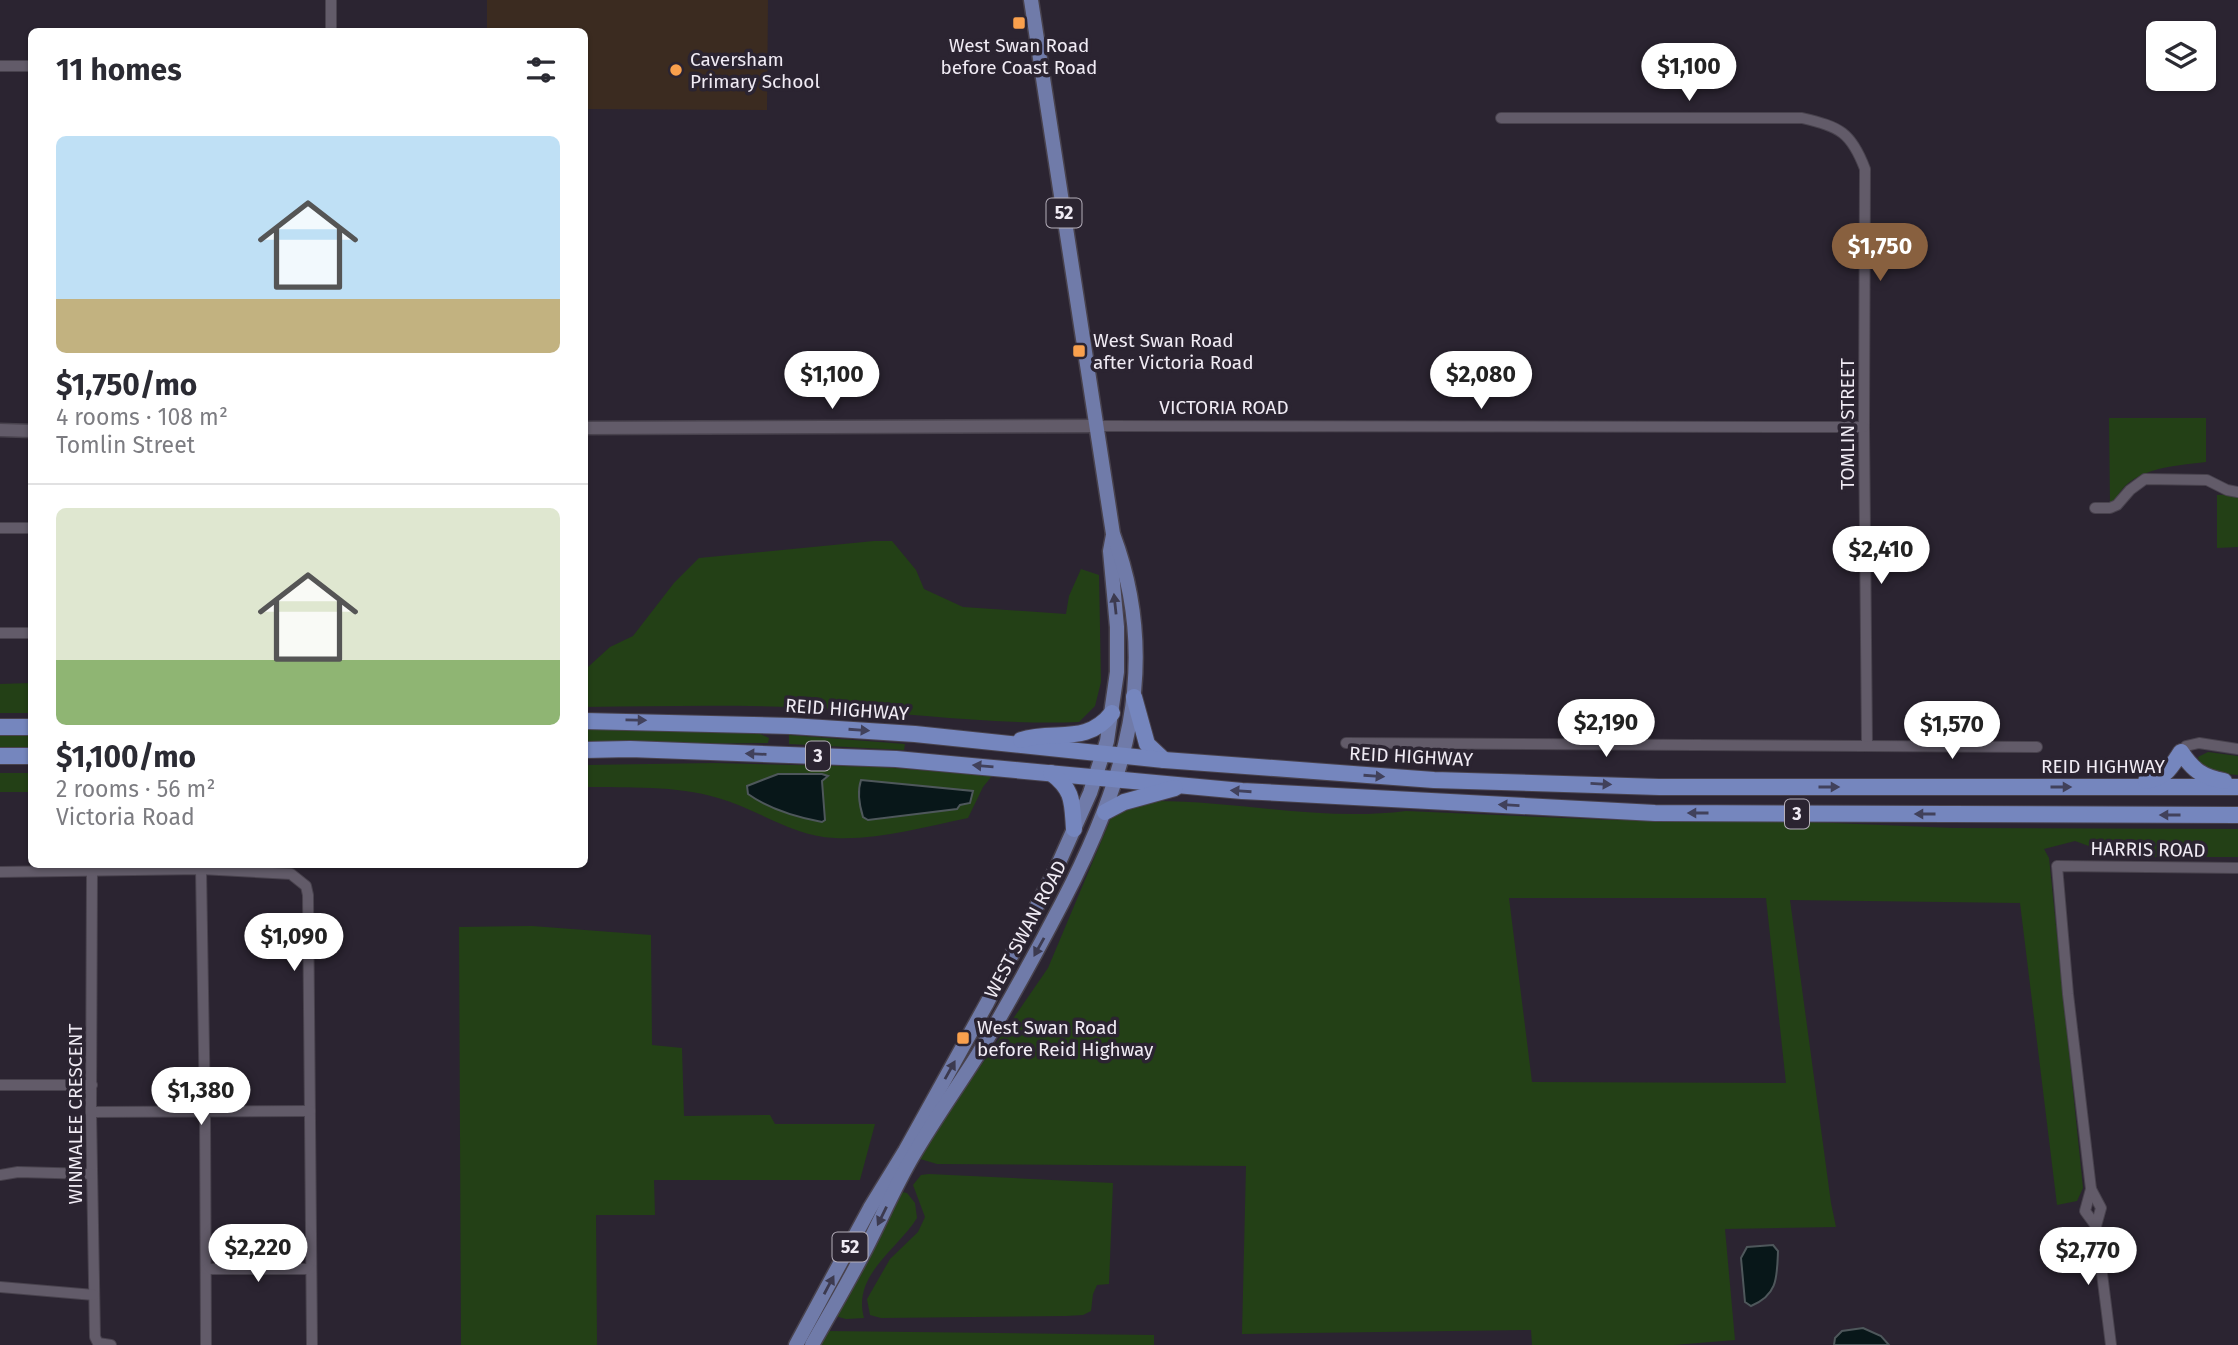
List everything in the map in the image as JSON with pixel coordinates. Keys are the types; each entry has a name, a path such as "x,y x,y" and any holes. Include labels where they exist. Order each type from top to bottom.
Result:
{"highway":[{"path":"1134,697 1147,744 1164,761"},
{"path":"1009,744 1032,736 1054,737 1086,732 1104,724 1112,713"},
{"name":"REID HIGHWAY","path":"588,721 791,726 915,734 1164,761 1434,780 1659,787 2238,785"},
{"path":"0,727 28,727"},
{"name":"3","path":"588,750 630,749 896,759 1180,786 1654,813 2238,815"},
{"path":"2088,787 2157,779 2168,772 2181,752 2191,767 2201,775 2238,785"},
{"path":"0,756 28,756"},
{"path":"1051,773 1063,782 1070,793 1074,829"},
{"path":"1105,812 1124,802 1157,795 1180,786"}],"main road":[{"name":"WEST SWAN ROAD","path":"812,1345 844,1291 913,1155 977,1055 1047,932 1105,812 1123,756 1134,697 1136,656 1132,608 1125,570 1113,534 1031,0"},
{"name":"WEST SWAN ROAD","path":"796,1345 870,1208 905,1151 987,1003 1074,829 1096,777 1104,755 1112,713 1118,654 1110,551 1113,534"}],"street":[{"path":"331,0 331,28"},
{"path":"0,66 28,66"},
{"name":"TOMLIN STREET","path":"1501,118 1802,118 1833,125 1857,146 1865,169 1867,745"},
{"name":"VICTORIA ROAD","path":"588,428 1864,427"},
{"path":"0,430 28,431"},
{"path":"2095,508 2117,505 2130,490 2145,479 2207,480 2227,490 2238,492"},
{"path":"0,528 28,528"},
{"path":"0,633 28,633"},
{"path":"1346,743 2036,747"},
{"path":"2181,752 2186,746 2199,743 2238,749"},
{"name":"HARRIS ROAD","path":"2111,1345 2096,1226 2101,1208 2091,1189 2068,994 2057,866 2238,868"},
{"path":"201,869 206,1345"},
{"path":"0,872 201,869 291,874 306,887 312,1345"},
{"name":"WINMALEE CRESCENT","path":"92,871 91,1112 95,1337 98,1343 111,1345"},
{"path":"0,1085 92,1085"},
{"path":"91,1112 310,1111"},
{"path":"0,1175 18,1172 92,1174"},
{"path":"206,1269 311,1269"},
{"path":"0,1287 94,1295"}],"shaded area":[{"name":"Caversham Primary School","path":"487,0 768,0 767,110 588,109 588,28 487,28"},
{"path":"778,774 828,776 822,781 825,820 822,822 783,812 748,794 747,786"},
{"path":"861,780 973,791 970,803 960,805 957,809 868,820 863,817 860,803"},
{"path":"1773,1245 1778,1251 1774,1284 1760,1302 1751,1306 1745,1302 1741,1258 1747,1247"},
{"path":"1863,1328 1881,1336 1889,1345 1834,1345 1835,1338 1842,1331"}],"green space":[{"path":"2109,418 2206,418 2206,462 2166,468 2140,476 2120,492 2114,504 2110,504"},
{"path":"2238,494 2238,547 2217,548 2217,495"},
{"path":"892,541 916,570 924,589 963,607 1066,614 1069,596 1081,569 1099,575 1101,682 1095,706 1079,722 1048,723 804,707 588,707 588,667 610,647 633,636 674,583 699,558"},
{"path":"28,683 28,713 0,713 0,684"},
{"path":"588,729 754,731 769,738 768,743 588,745"},
{"path":"0,733 28,733 28,749 0,750"},
{"path":"789,735 905,744 904,750 789,744"},
{"path":"2208,752 2238,756 2238,775 2213,773 2202,769 2198,757"},
{"path":"715,763 881,767 992,776 983,787 968,818 902,832 835,838 804,832 733,803 702,794 652,788 588,787 588,765"},
{"path":"0,773 28,773 28,792 0,792"},
{"path":"1150,801 1342,814 1406,811 1610,820 1786,821 1953,828 2238,829 2238,857 2130,857 2108,853 2075,841 2044,849 2049,858 2083,1188 2077,1201 2057,1205 2020,903 1790,900 1836,1227 1725,1229 1735,1340 1674,1345 1532,1345 1531,1330 1242,1334 1246,1166 937,1164 917,1158 1048,968 1111,818 1119,810","holes":["1509,898 1766,898 1786,1083 1532,1082"]},
{"path":"532,926 651,935 652,1045 682,1048 684,1116 770,1115 775,1124 875,1124 860,1180 654,1180 655,1215 596,1215 597,1345 461,1345 459,927"},
{"path":"921,1175 1113,1183 1109,1284 1097,1285 1091,1311 1083,1315 1066,1316 881,1318 870,1315 867,1299 890,1259 918,1232 925,1217 913,1185"},
{"path":"902,1192 907,1193 915,1203 917,1218 870,1276 862,1303 864,1318 846,1319 835,1316 862,1271 882,1224"},
{"path":"827,1331 1154,1335 1154,1345 818,1345"}],"place":[{"name":"West Swan Road before Coast Road","path":"1019,23"},
{"name":"Caversham Primary School","path":"676,70"},
{"name":"West Swan Road after Victoria Road","path":"1079,351"},
{"name":"West Swan Road before Reid Highway","path":"963,1038"}]}
